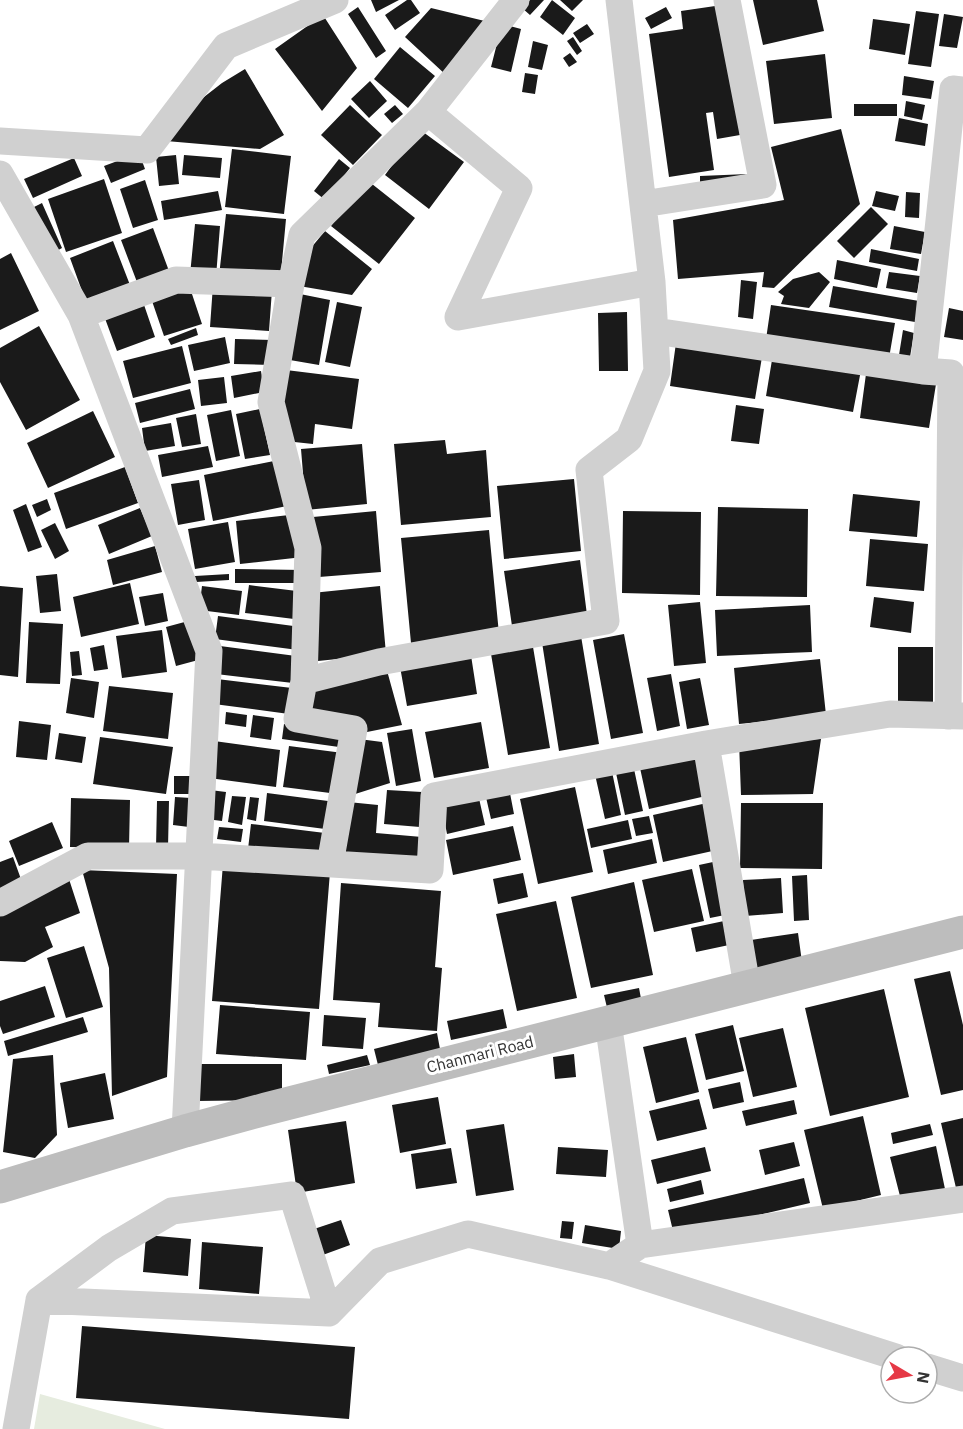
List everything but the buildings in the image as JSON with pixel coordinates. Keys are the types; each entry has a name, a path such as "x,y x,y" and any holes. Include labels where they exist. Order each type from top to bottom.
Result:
{"street":[{"path":"0,141 147,150 226,46 334,0"},
{"path":"330,864 354,729 297,719 304,681 308,548 271,402 291,284 302,235 428,112 516,0"},
{"path":"304,681 379,662 606,621 589,470 629,439 657,371 652,282 619,0"},
{"path":"643,204 763,185 727,0"},
{"path":"923,371 953,89 963,90"},
{"path":"428,112 519,188 458,317 652,282"},
{"path":"0,174 81,315 209,651 185,1131"},
{"path":"81,315 176,280 291,284"},
{"path":"0,903 88,856 199,856 430,870 434,796 706,744 890,714 955,716 951,373 923,371 655,331"},
{"path":"706,744 747,986"},
{"name":"Chanmari Road","path":"0,1187 266,1108 963,932"},
{"path":"608,1022 640,1245"},
{"path":"16,1429 39,1300 109,1248 172,1211 292,1195 329,1313"},
{"path":"609,1266 640,1245 963,1199"},
{"path":"39,1300 329,1313 380,1260 468,1234 609,1266 879,1352"},
{"path":"939,1371 963,1378"}],"shaded area":[{"path":"40,1394 165,1429 34,1429"}]}
